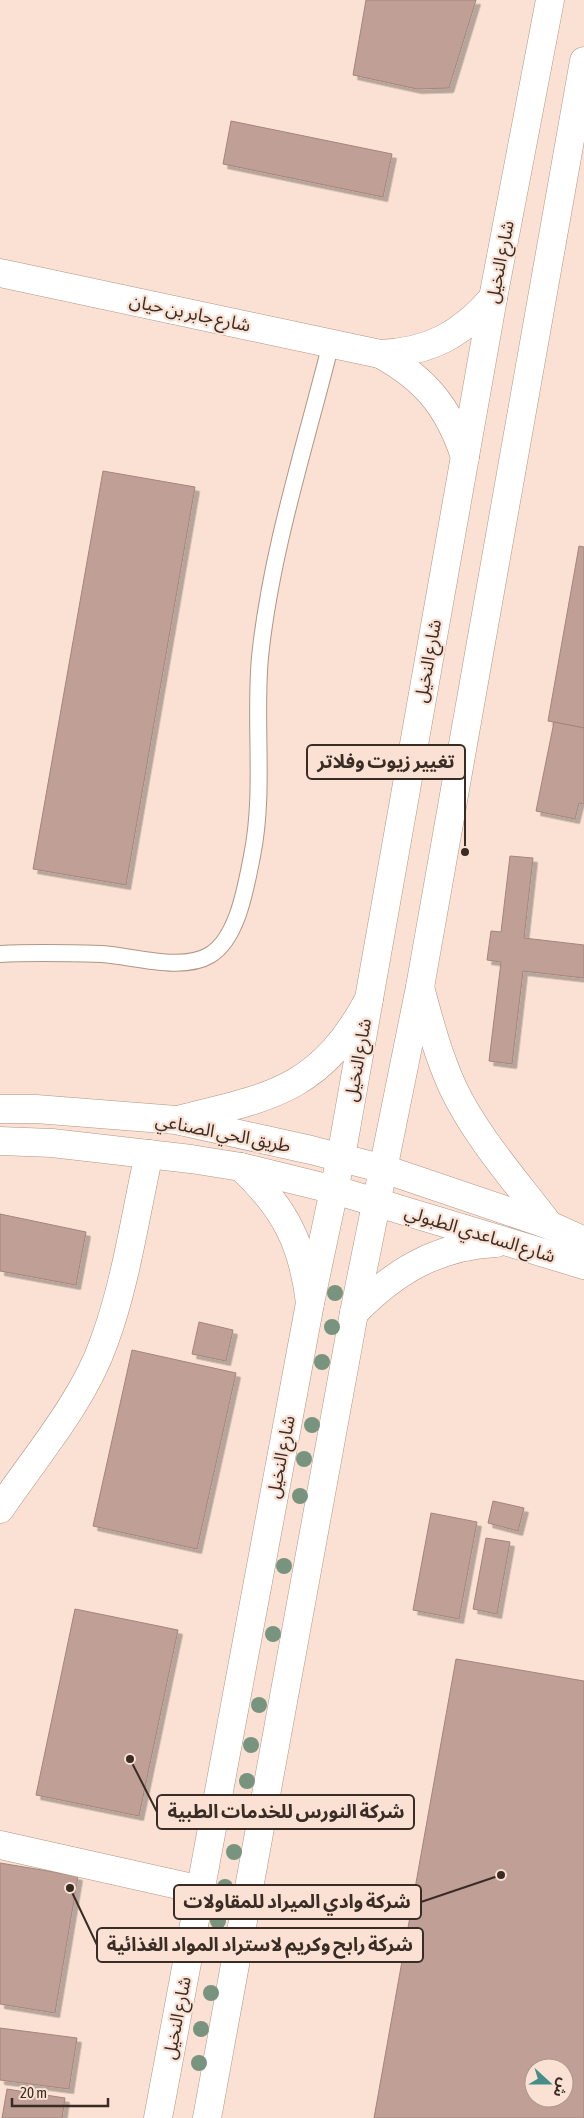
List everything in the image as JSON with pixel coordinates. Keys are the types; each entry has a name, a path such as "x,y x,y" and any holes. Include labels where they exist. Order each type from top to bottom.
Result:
{"main road":[{"name":"شارع النخيل","path":"158,2118 310,1304 335,1190 464,457 550,0"},
{"path":"207,2118 354,1313 420,987 584,61"},
{"name":"شارع جابر بن حيان","path":"0,273 380,354"},
{"path":"380,354 400,353 437,343 458,331 477,316 493,298"},
{"path":"380,354 418,378 433,394 447,413 457,434 464,457"},
{"path":"420,987 434,1039 454,1089 481,1135 549,1225"},
{"path":"176,1120 271,1095 306,1077 321,1065 348,1036 368,1000"},
{"name":"طريق الحي الصناعي","path":"0,1109 36,1109 176,1120 341,1157 384,1169"},
{"name":"طريق الحي الصناعي","path":"0,1141 52,1143 241,1167 377,1202"},
{"path":"0,1509 65,1418 104,1344 118,1297 149,1154"},
{"path":"241,1167 277,1205 291,1228 301,1252 307,1277 310,1304"},
{"name":"شارع الساعدي الطبولي","path":"384,1169 549,1225 584,1241"},
{"name":"شارع الساعدي الطبولي","path":"377,1202 584,1265"},
{"path":"354,1313 389,1281 422,1261 449,1250 477,1244 506,1242"},
{"path":"0,1845 201,1890"}],"lane":[{"path":"0,954 104,954 179,963 200,961 222,945 230,931 242,901 253,849 258,760 258,694 264,628 288,512 331,343"}],"building":[{"path":"366,0 476,0 449,88 417,89 353,75"},
{"path":"231,121 392,154 383,197 223,164"},
{"path":"103,471 195,487 126,885 33,869"},
{"path":"579,546 584,547 584,728 548,721"},
{"path":"554,722 584,728 584,804 579,803 575,819 536,811"},
{"path":"510,856 533,858 524,938 584,945 584,978 523,971 512,1064 489,1061 501,962 487,960 491,931 501,932"},
{"path":"0,1214 86,1232 76,1285 0,1271"},
{"path":"199,1322 233,1330 226,1361 192,1354"},
{"path":"132,1350 236,1373 197,1549 93,1526"},
{"path":"493,1501 524,1508 518,1531 488,1523"},
{"path":"431,1513 477,1522 459,1619 413,1610"},
{"path":"486,1538 510,1542 497,1614 473,1609"},
{"path":"75,1609 178,1630 139,1816 36,1795"},
{"path":"456,1659 584,1681 584,2118 374,2118"},
{"path":"0,1863 78,1876 55,2013 0,2004"},
{"path":"0,2028 77,2038 69,2089 0,2080"},
{"path":"7,2089 65,2098 62,2118 2,2118"}],"place":[{"name":"تغيير زيوت وفلاتر","path":"465,852"},
{"name":"شركة النورس للخدمات الطبية","path":"130,1759"},
{"name":"شركة وادي الميراد للمقاولات","path":"501,1875"},
{"name":"شركة رابح وكريم لاستراد المواد الغذائية","path":"70,1888"}]}
